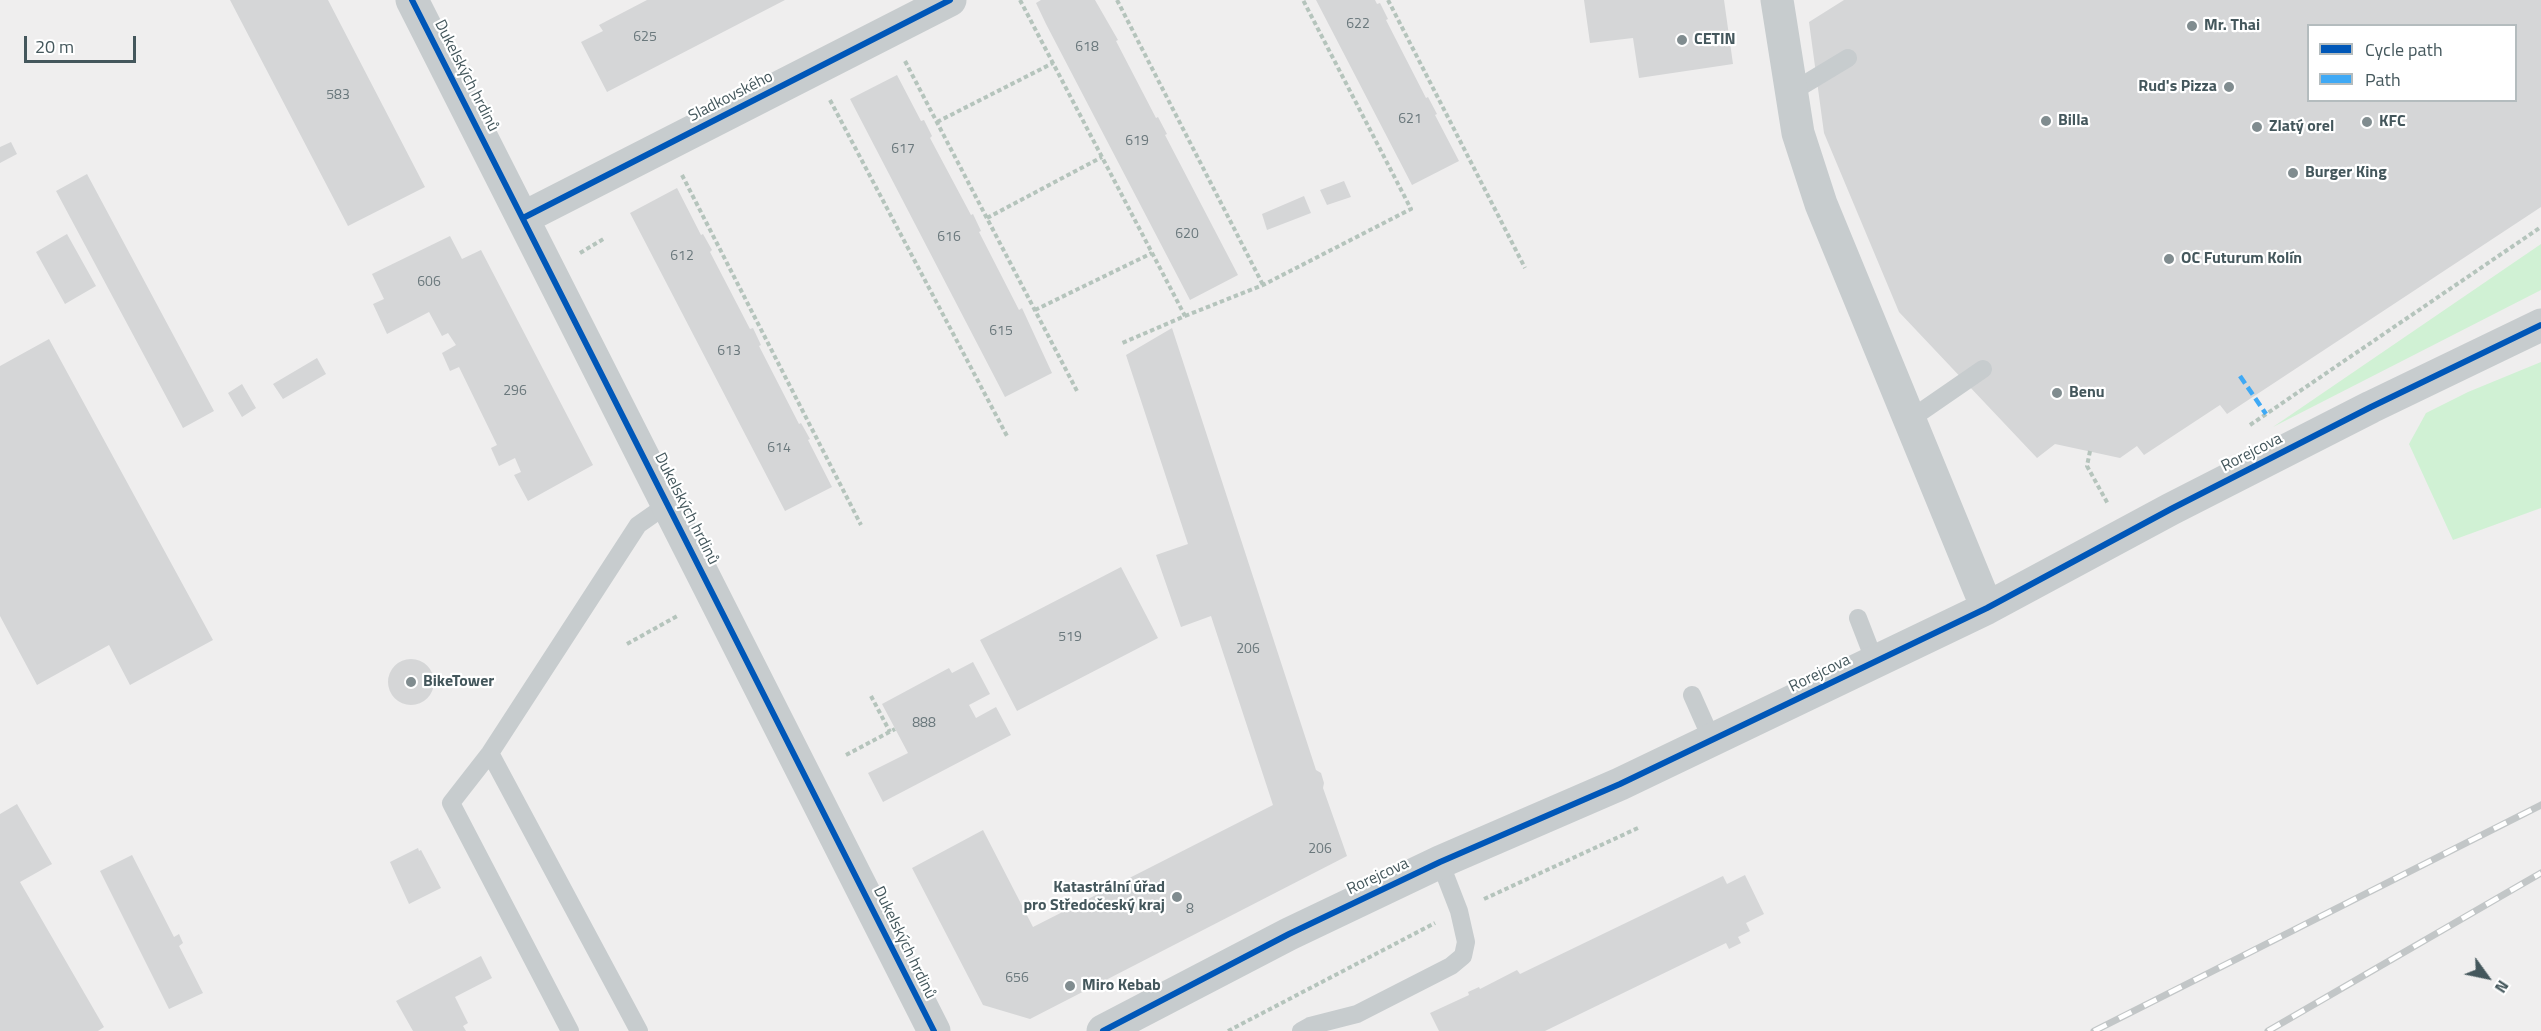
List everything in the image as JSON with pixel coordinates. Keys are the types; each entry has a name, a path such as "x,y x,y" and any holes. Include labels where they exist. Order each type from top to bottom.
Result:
{"street":[{"name":"Dukelských hrdinů","path":"412,0 934,1031"},
{"name":"Sladkovského","path":"523,218 950,0"},
{"path":"1778,0 1790,93 1798,133 1821,204 1987,608"},
{"name":"Rorejcova","path":"1113,1029 1289,934 1440,862 1620,784 1987,608 2192,498 2541,325"}],"lane":[{"path":"1790,93 1848,58"},
{"path":"1909,420 1983,369"},
{"path":"570,1031 451,803 490,753 638,525 668,504"},
{"path":"1857,618 1875,662"},
{"path":"1692,695 1712,740"},
{"path":"490,753 639,1031"},
{"path":"1301,1031 1310,1026 1357,1014 1451,966 1463,956 1466,942 1459,911 1440,862"}],"path":[{"path":"1020,0 1185,316"},
{"path":"1117,0 1263,285"},
{"path":"1120,344 1263,285 1411,209 1303,0"},
{"path":"1388,0 1524,268"},
{"path":"889,31 1077,391"},
{"path":"937,122 1053,63"},
{"path":"814,70 1007,436"},
{"path":"667,145 861,525"},
{"path":"987,218 1102,157"},
{"path":"2248,427 2541,227"},
{"path":"574,256 605,238"},
{"path":"1035,310 1152,253"},
{"path":"2090,451 2086,466 2108,504"},
{"path":"627,644 679,615"},
{"path":"871,696 890,732"},
{"path":"846,755 895,729"},
{"path":"1228,1031 1459,911 1638,828"}],"green space":[{"path":"2541,244 2541,290 2273,427"},
{"path":"2541,362 2541,508 2453,540 2409,444 2426,413 2468,392"}],"building":[{"path":"230,0 328,0 425,187 348,226"},
{"path":"647,0 785,0 607,92 581,42 603,31 599,25"},
{"path":"1041,0 1095,0 1118,40 1116,41 1156,118 1158,117 1167,134 1165,135 1238,275 1190,300 1046,24 1036,3"},
{"path":"1316,0 1375,0 1377,4 1380,3 1388,19 1386,20 1426,98 1428,97 1437,114 1435,115 1459,161 1412,185"},
{"name":"CETIN","path":"1584,0 1724,0 1733,64 1639,78 1633,38 1590,43"},
{"name":"OC Futurum Kolín","path":"1844,0 2541,0 2541,207 2227,414 2220,405 2144,455 2137,446 2120,458 2055,444 2037,458 1899,312 1824,133 1809,22"},
{"path":"897,75 921,121 924,120 932,136 930,138 971,215 973,214 981,231 979,232 1019,310 1022,308 1052,373 1005,397 850,99"},
{"path":"11,142 17,154 0,163 0,147"},
{"path":"87,174 214,411 183,428 56,191"},
{"path":"1344,181 1351,197 1327,205 1320,190"},
{"path":"677,188 701,235 703,234 712,250 710,252 750,329 753,328 761,345 759,346 799,424 801,423 810,439 808,440 832,487 785,511 630,213"},
{"path":"1304,196 1311,213 1267,230 1262,214"},
{"path":"67,234 96,286 65,304 36,252"},
{"path":"450,236 462,259 481,250 593,465 528,501 514,475 521,472 515,458 499,466 491,448 497,445 459,367 450,371 442,353 456,345 448,333 442,336 429,312 387,334 373,304 384,299 372,274"},
{"path":"1172,328 1316,770 1321,773 1323,788 1347,856 1030,1019 983,1005 912,868 983,830 1033,927 1273,805 1211,616 1181,627 1156,555 1188,544 1126,355"},
{"path":"49,339 213,640 130,685 109,645 37,685 0,616 0,366"},
{"path":"317,358 326,374 283,399 273,384"},
{"path":"242,384 256,408 242,417 228,393"},
{"path":"1121,567 1158,638 1017,711 980,640"},
{"name":"BikeTower","path":"411,659 427,666 434,682 427,698 411,705 395,698 388,682 395,666"},
{"path":"973,662 990,694 969,705 976,718 996,707 1011,735 883,802 868,773 908,753 882,704 949,668 952,673"},
{"path":"17,804 52,864 20,882 104,1027 98,1031 0,1031 0,814"},
{"path":"418,848 441,888 409,904 390,862"},
{"path":"132,855 174,937 179,934 183,943 179,946 203,993 169,1009 100,871"},
{"path":"1745,875 1764,914 1746,923 1750,931 1738,937 1741,943 1729,949 1726,943 1545,1031 1439,1031 1430,1013 1469,995 1468,992 1479,987 1480,989 1517,970 1520,974 1723,876 1727,884"},
{"path":"481,956 492,978 455,997 468,1023 463,1026 466,1031 413,1031 396,1001"}],"railway":[{"path":"2094,1031 2541,805"},
{"path":"2268,1031 2541,873"}],"marked path":[{"path":"2240,376 2266,414"}],"cycle path":[{"path":"412,0 934,1031"},
{"path":"523,218 950,0"},
{"path":"1103,1031 1289,934 1440,862 1620,784 1987,608 2171,509 2371,407 2541,325"}],"place":[{"name":"Mr. Thai","path":"2192,26"},
{"name":"CETIN","path":"1682,40"},
{"name":"Rud's Pizza","path":"2229,87"},
{"name":"Billa","path":"2046,121"},
{"name":"KFC","path":"2367,122"},
{"name":"Zlatý orel","path":"2257,127"},
{"name":"Burger King","path":"2293,173"},
{"name":"OC Futurum Kolín","path":"2169,259"},
{"name":"Benu","path":"2057,393"},
{"name":"BikeTower","path":"411,682"},
{"name":"Katastrální úřad pro Středočeský kraj","path":"1177,897"},
{"name":"Miro Kebab","path":"1070,986"}]}
